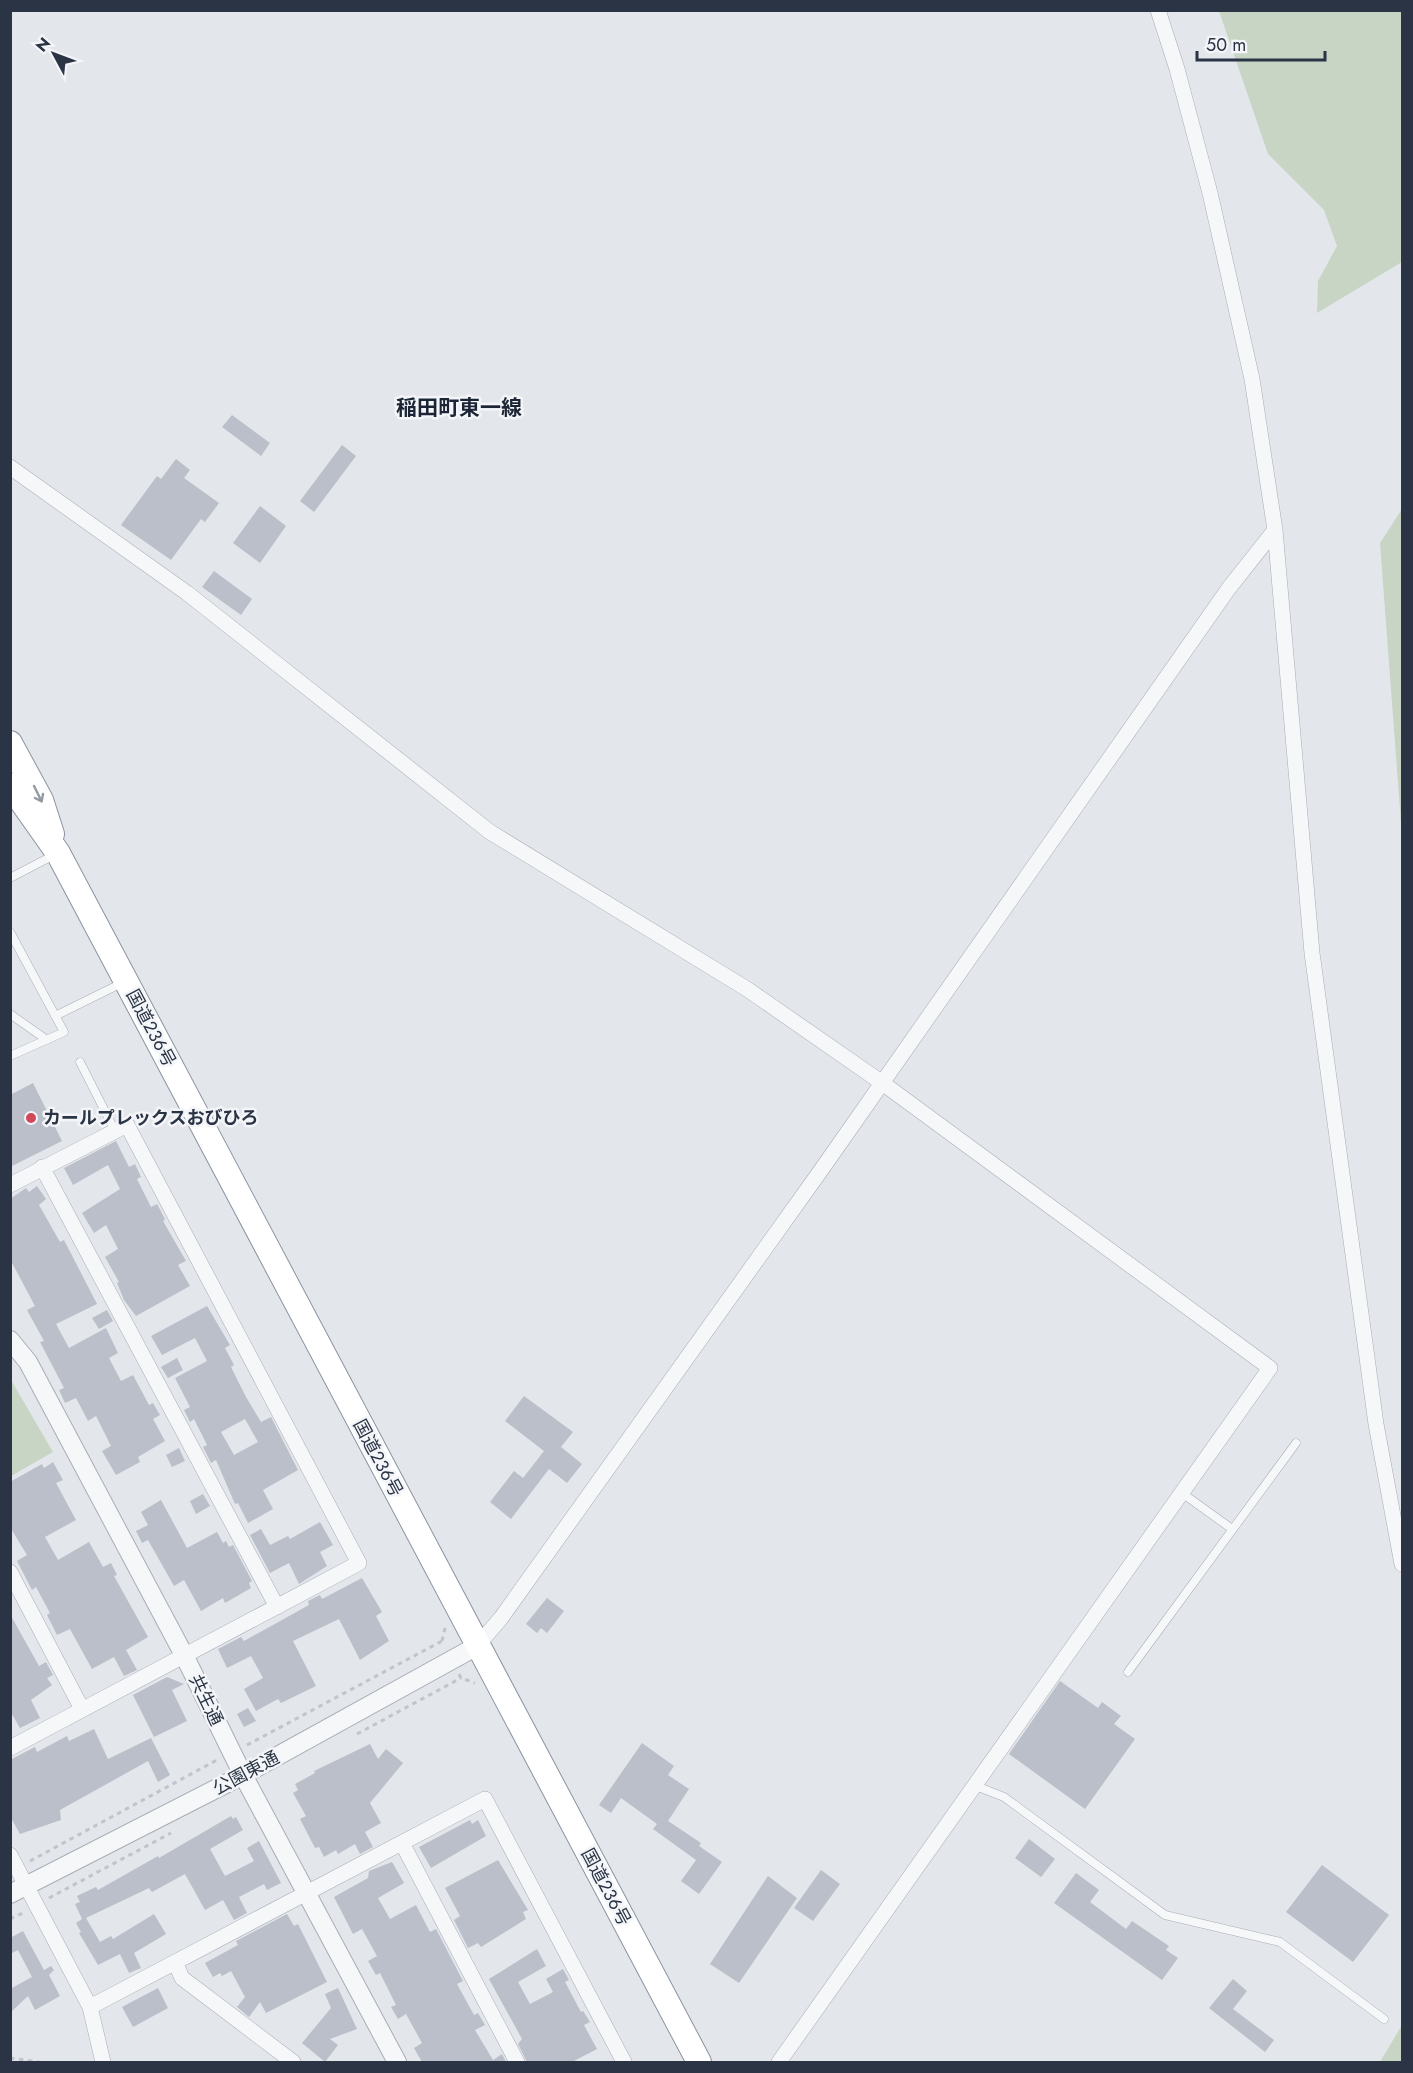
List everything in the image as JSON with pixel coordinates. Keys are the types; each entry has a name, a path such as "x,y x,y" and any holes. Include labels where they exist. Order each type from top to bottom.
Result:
{"highway":[{"name":"国道236号","path":"10,742 41,800 58,853"},
{"name":"国道236号","path":"10,785 58,853 699,2062"}],"street":[{"path":"1158,10 1177,69 1210,193 1252,379 1275,530 1312,953 1376,1424 1402,1564"},
{"path":"10,467 187,593 490,832 747,989 881,1082 1270,1368 779,2062"},
{"path":"477,1646 535,1570 1229,588 1275,530"},
{"path":"10,1185 127,1125 359,1563 10,1748"},
{"path":"42,1167 277,1607"},
{"name":"共生通","path":"10,1340 28,1362 184,1656 243,1775 398,2062"},
{"path":"10,1572 82,1708"},
{"name":"公園東通","path":"18,1890 243,1775 477,1646"},
{"path":"90,2007 485,1799 624,2062"},
{"path":"402,1843 518,2062"},
{"path":"10,1855 18,1890 90,2007 103,2062"},
{"path":"175,1962 182,1978 293,2062"}],"lane":[{"path":"10,878 58,853"},
{"path":"10,932 64,1032 10,1056"},
{"path":"55,1016 126,981"},
{"path":"10,1014 47,1040"},
{"path":"80,1062 115,1131"},
{"path":"1128,1672 1296,1443"},
{"path":"1182,1493 1232,1529"},
{"path":"976,1786 1005,1797 1166,1915 1280,1942 1384,2019"}],"path":[{"path":"10,2058 39,2062"}],"green space":[{"path":"1219,11 1402,11 1402,262 1317,313 1318,281 1337,246 1324,210 1268,154"},
{"path":"1402,509 1402,836 1380,543"},
{"path":"11,1380 53,1452 10,1476"},
{"path":"1402,2025 1402,2062 1380,2062"}],"building":[{"path":"232,415 270,443 261,456 222,427"},
{"path":"342,445 356,456 314,512 300,501"},
{"path":"176,459 190,470 184,478 219,503 205,522 201,519 171,560 121,525 157,476 161,479"},
{"path":"260,506 286,526 260,563 233,543"},
{"path":"214,571 252,599 241,615 202,587"},
{"name":"カールプレックスおびひろ","path":"33,1083 62,1141 10,1167 10,1095"},
{"path":"116,1141 129,1167 135,1164 141,1177 137,1179 151,1207 157,1204 165,1219 163,1221 186,1261 178,1265 190,1286 136,1316 124,1300 117,1283 119,1282 105,1257 118,1249 106,1225 94,1233 82,1213 120,1189 108,1165 73,1185 64,1168"},
{"path":"37,1186 46,1199 39,1205 60,1242 64,1240 97,1304 56,1324 69,1348 106,1328 118,1353 109,1358 121,1381 133,1375 149,1405 153,1403 160,1415 153,1419 165,1441 138,1457 140,1462 116,1475 102,1451 111,1446 96,1416 88,1421 76,1398 65,1403 59,1390 64,1388 40,1342 44,1341 27,1310 35,1306 10,1259 10,1199 26,1188 29,1192"},
{"path":"207,1306 230,1345 225,1348 234,1365 231,1367 246,1397 261,1422 271,1417 298,1470 263,1490 273,1509 248,1523 238,1503 235,1504 216,1460 211,1463 203,1447 207,1445 194,1419 190,1422 184,1410 190,1407 175,1378 207,1361 195,1338 162,1355 151,1336","holes":["245,1419 258,1442 234,1455 221,1432"]},
{"path":"107,1310 113,1321 99,1329 92,1318"},
{"path":"177,1358 183,1370 168,1378 161,1367"},
{"path":"524,1396 573,1432 561,1447 582,1464 567,1483 549,1469 511,1519 490,1502 514,1471 523,1478 544,1451 505,1421"},
{"path":"179,1448 185,1461 172,1467 166,1455"},
{"path":"53,1462 63,1480 56,1483 76,1520 45,1537 58,1560 89,1542 103,1567 111,1563 117,1575 114,1576 148,1637 126,1650 137,1670 124,1676 114,1657 92,1669 70,1629 57,1635 47,1615 50,1613 36,1587 32,1590 17,1561 27,1555 10,1527 10,1482 42,1464 44,1468"},
{"path":"203,1494 210,1506 196,1514 190,1501"},
{"path":"161,1500 187,1548 217,1532 223,1543 226,1541 229,1547 233,1545 252,1581 249,1583 251,1588 225,1603 223,1598 201,1611 184,1580 174,1586 148,1540 142,1543 136,1531 148,1525 141,1512"},
{"path":"320,1522 333,1545 320,1552 327,1566 299,1584 289,1563 270,1573 250,1535 261,1529 270,1545 288,1536 290,1539"},
{"path":"362,1578 382,1612 376,1616 389,1641 360,1660 339,1619 293,1641 316,1686 281,1703 278,1699 256,1711 244,1689 263,1678 251,1656 227,1668 218,1649 241,1637 244,1641 309,1605 308,1601 320,1595 322,1599"},
{"path":"547,1598 564,1611 547,1633 541,1628 537,1633 526,1624"},
{"path":"10,1614 39,1666 46,1662 53,1675 47,1678 52,1685 31,1700 40,1718 20,1728 10,1711"},
{"path":"167,1677 184,1684 172,1690 187,1721 154,1737 133,1695"},
{"path":"1060,1681 1098,1708 1102,1702 1121,1716 1114,1724 1135,1739 1085,1809 1009,1754"},
{"path":"248,1708 256,1721 244,1727 237,1714"},
{"path":"94,1729 108,1759 151,1738 170,1775 158,1782 148,1761 60,1810 61,1820 20,1834 10,1816 10,1760 35,1747 37,1752 67,1736 69,1741"},
{"path":"642,1743 674,1766 668,1775 689,1789 668,1821 701,1843 699,1846 722,1862 699,1894 681,1881 696,1860 653,1829 657,1824 621,1798 611,1813 599,1805"},
{"path":"370,1744 378,1759 386,1749 403,1763 370,1803 381,1823 365,1832 373,1847 360,1854 355,1844 338,1854 336,1850 324,1857 319,1847 315,1848 300,1819 306,1816 293,1793 298,1790 295,1784 315,1773 314,1771"},
{"path":"231,1816 233,1819 236,1817 243,1830 210,1849 225,1876 254,1861 247,1848 259,1841 281,1883 267,1890 264,1884 239,1897 247,1913 234,1920 223,1900 205,1910 185,1874 152,1892 149,1888 86,1918 100,1942 111,1936 113,1939 154,1914 166,1934 134,1953 141,1968 129,1973 120,1954 98,1965 79,1933 81,1932 76,1923 82,1919 75,1904 80,1902 77,1896 96,1887 98,1890"},
{"path":"470,1820 472,1824 478,1820 486,1836 431,1868 419,1847"},
{"path":"1029,1839 1055,1859 1041,1877 1015,1858"},
{"path":"498,1860 528,1910 523,1912 526,1919 481,1947 478,1943 468,1948 454,1920 460,1916 445,1888"},
{"path":"392,1862 404,1883 378,1898 390,1919 416,1905 430,1932 436,1929 463,1981 457,1984 474,2015 478,2013 485,2025 475,2030 493,2060 502,2054 506,2062 422,2062 414,2048 422,2043 406,2014 398,2019 391,2007 396,2005 380,1973 376,1975 368,1961 377,1956 362,1929 353,1934 334,1897 368,1878 369,1871"},
{"path":"1322,1865 1389,1915 1353,1962 1286,1912"},
{"path":"821,1870 840,1884 813,1921 794,1908"},
{"path":"1076,1873 1099,1890 1090,1902 1126,1929 1132,1921 1169,1946 1166,1950 1178,1958 1162,1980 1054,1903"},
{"path":"768,1876 797,1898 739,1983 710,1964"},
{"path":"287,1914 294,1926 298,1924 327,1982 266,2013 260,2002 249,2017 237,2007 245,1997 231,1971 222,1976 220,1973 213,1977 205,1963 238,1945 236,1941"},
{"path":"23,1931 44,1970 51,1966 54,1970 49,1975 60,1996 35,2010 28,1996 10,2013 10,1989 32,1977 18,1950 10,1954 10,1938"},
{"path":"537,1949 546,1966 518,1982 530,2004 553,1992 546,1979 563,1969 569,1980 565,1982 581,2012 583,2011 590,2022 584,2025 597,2049 572,2062 527,2062 518,2044 522,2039 489,1979"},
{"path":"1233,1979 1247,1991 1233,2009 1274,2040 1265,2052 1209,2008"},
{"path":"158,1988 168,2008 133,2027 122,2007"},
{"path":"338,1988 357,2029 330,2039 338,2045 325,2062 302,2043 331,2008 325,1994"}],"place":[{"name":"カールプレックスおびひろ","path":"31,1118"}],"district":[{"name":"稲田町東一線","path":"459,408"}]}
